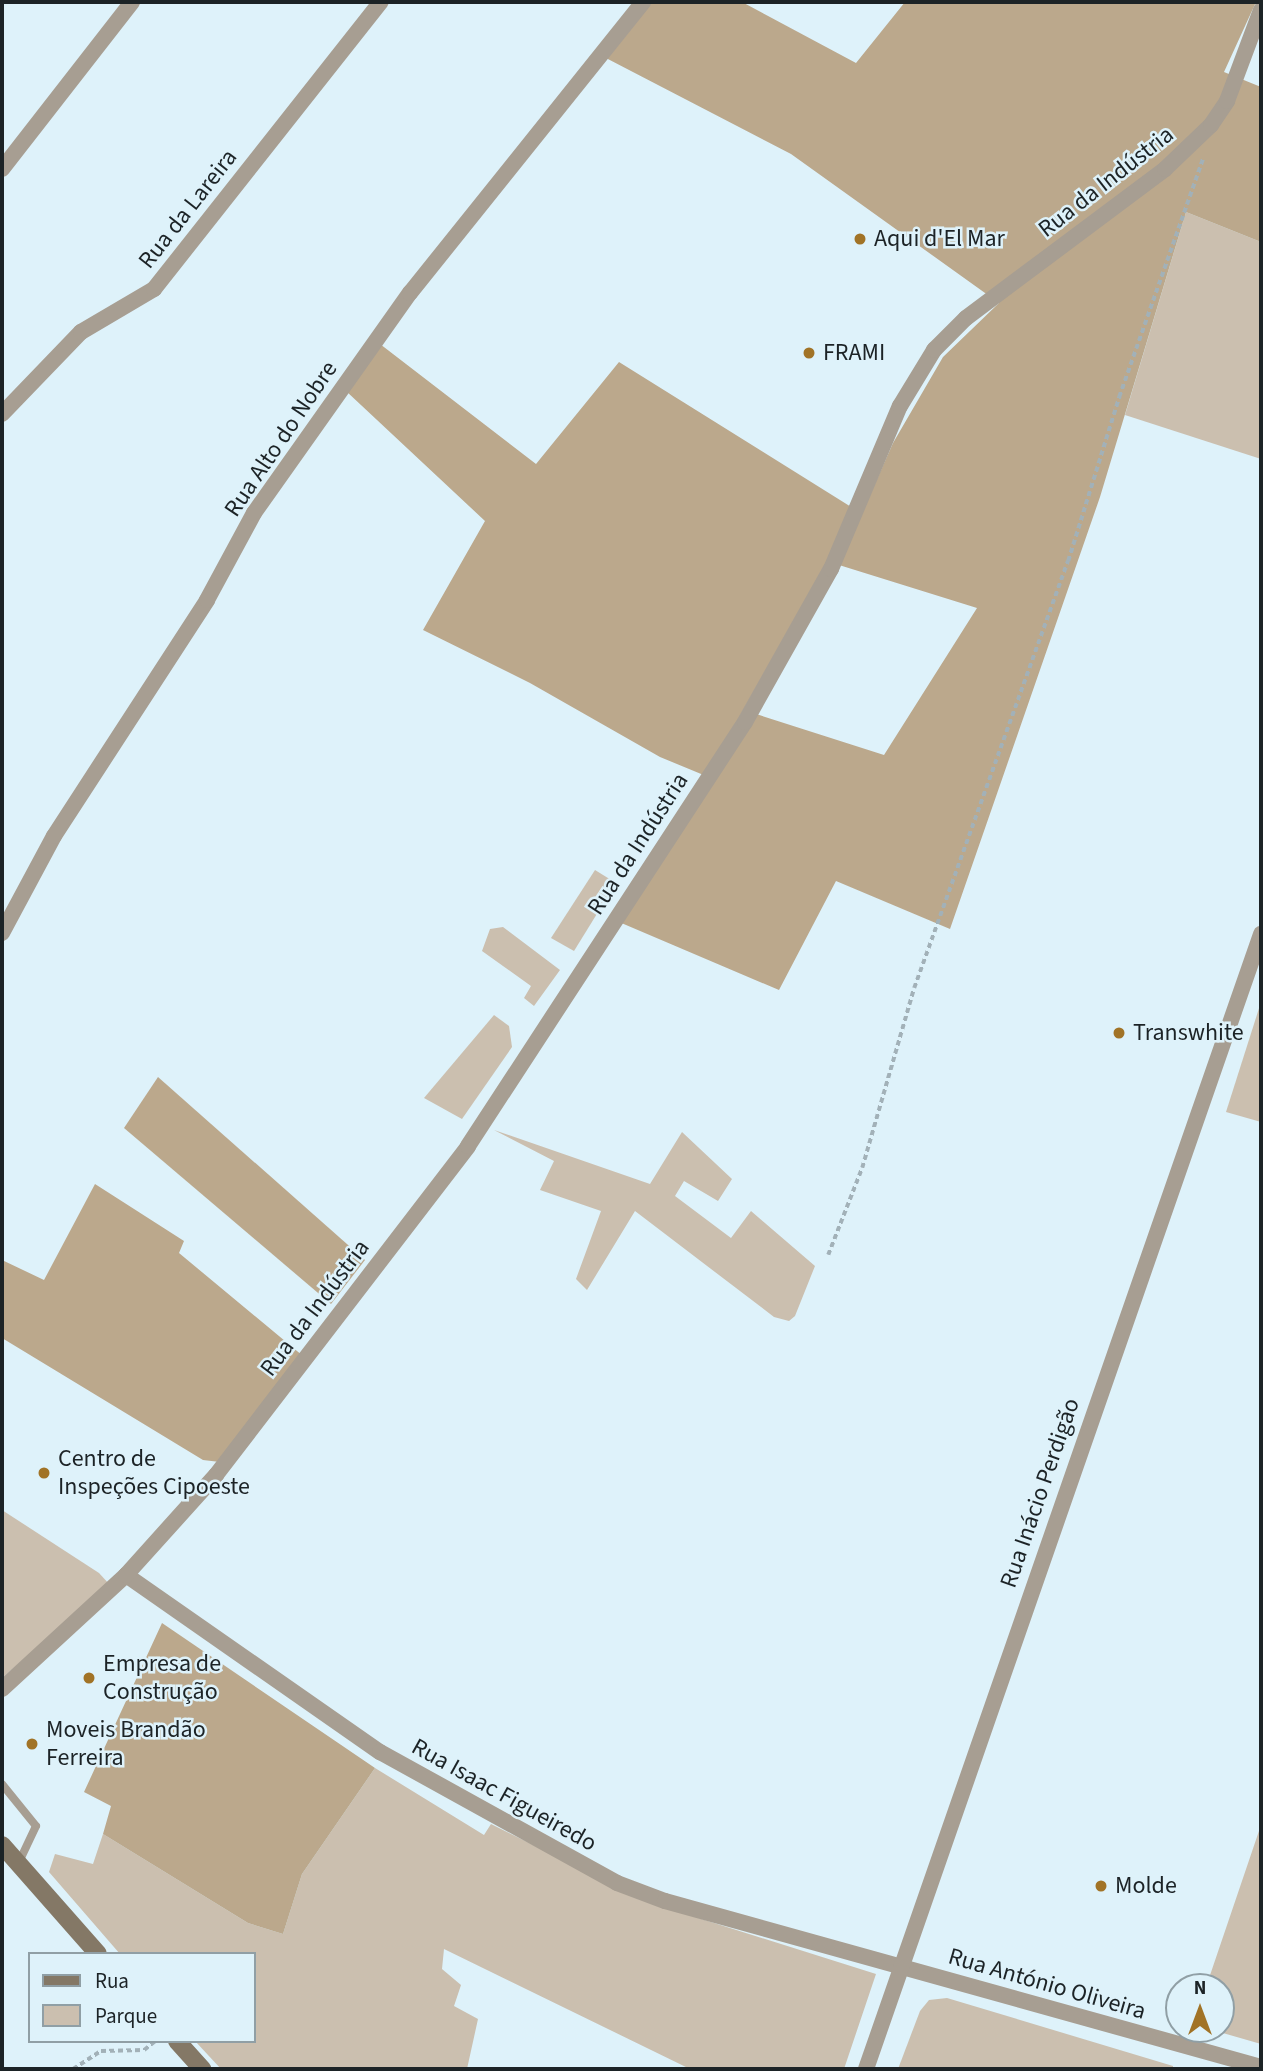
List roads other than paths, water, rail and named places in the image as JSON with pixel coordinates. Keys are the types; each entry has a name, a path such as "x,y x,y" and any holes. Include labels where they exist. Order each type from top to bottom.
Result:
{"main road":[{"path":"2,1845 96,1952"},
{"path":"179,2043 202,2069"}],"street":[{"path":"2,169 132,2"},
{"name":"Rua da Lareira","path":"2,414 81,332 153,289 381,2"},
{"name":"Rua Alto do Nobre","path":"2,933 54,836 207,600 254,513 410,293 643,2"},
{"name":"Rua da Indústria","path":"2,1689 126,1575 216,1475 468,1146 745,722 831,569 901,406 934,351 966,318 1165,169 1211,125 1227,101 1261,10"},
{"name":"Rua Inácio Perdigão","path":"866,2069 1261,934"},
{"name":"Rua Isaac Figueiredo","path":"126,1575 380,1752 571,1860 665,1901 901,1967"},
{"name":"Rua António Oliveira","path":"901,1967 1261,2067"}],"lane":[{"path":"2,1784 36,1826 18,1864"}],"place":[{"name":"Aqui d'El Mar","path":"860,239"},
{"name":"FRAMI","path":"809,353"},
{"name":"Transwhite","path":"1119,1033"},
{"name":"Centro de Inspeções Cipoeste","path":"44,1473"},
{"name":"Empresa de Construção","path":"89,1678"},
{"name":"Moveis Brandão Ferreira","path":"32,1744"},
{"name":"Molde","path":"1101,1886"}]}
